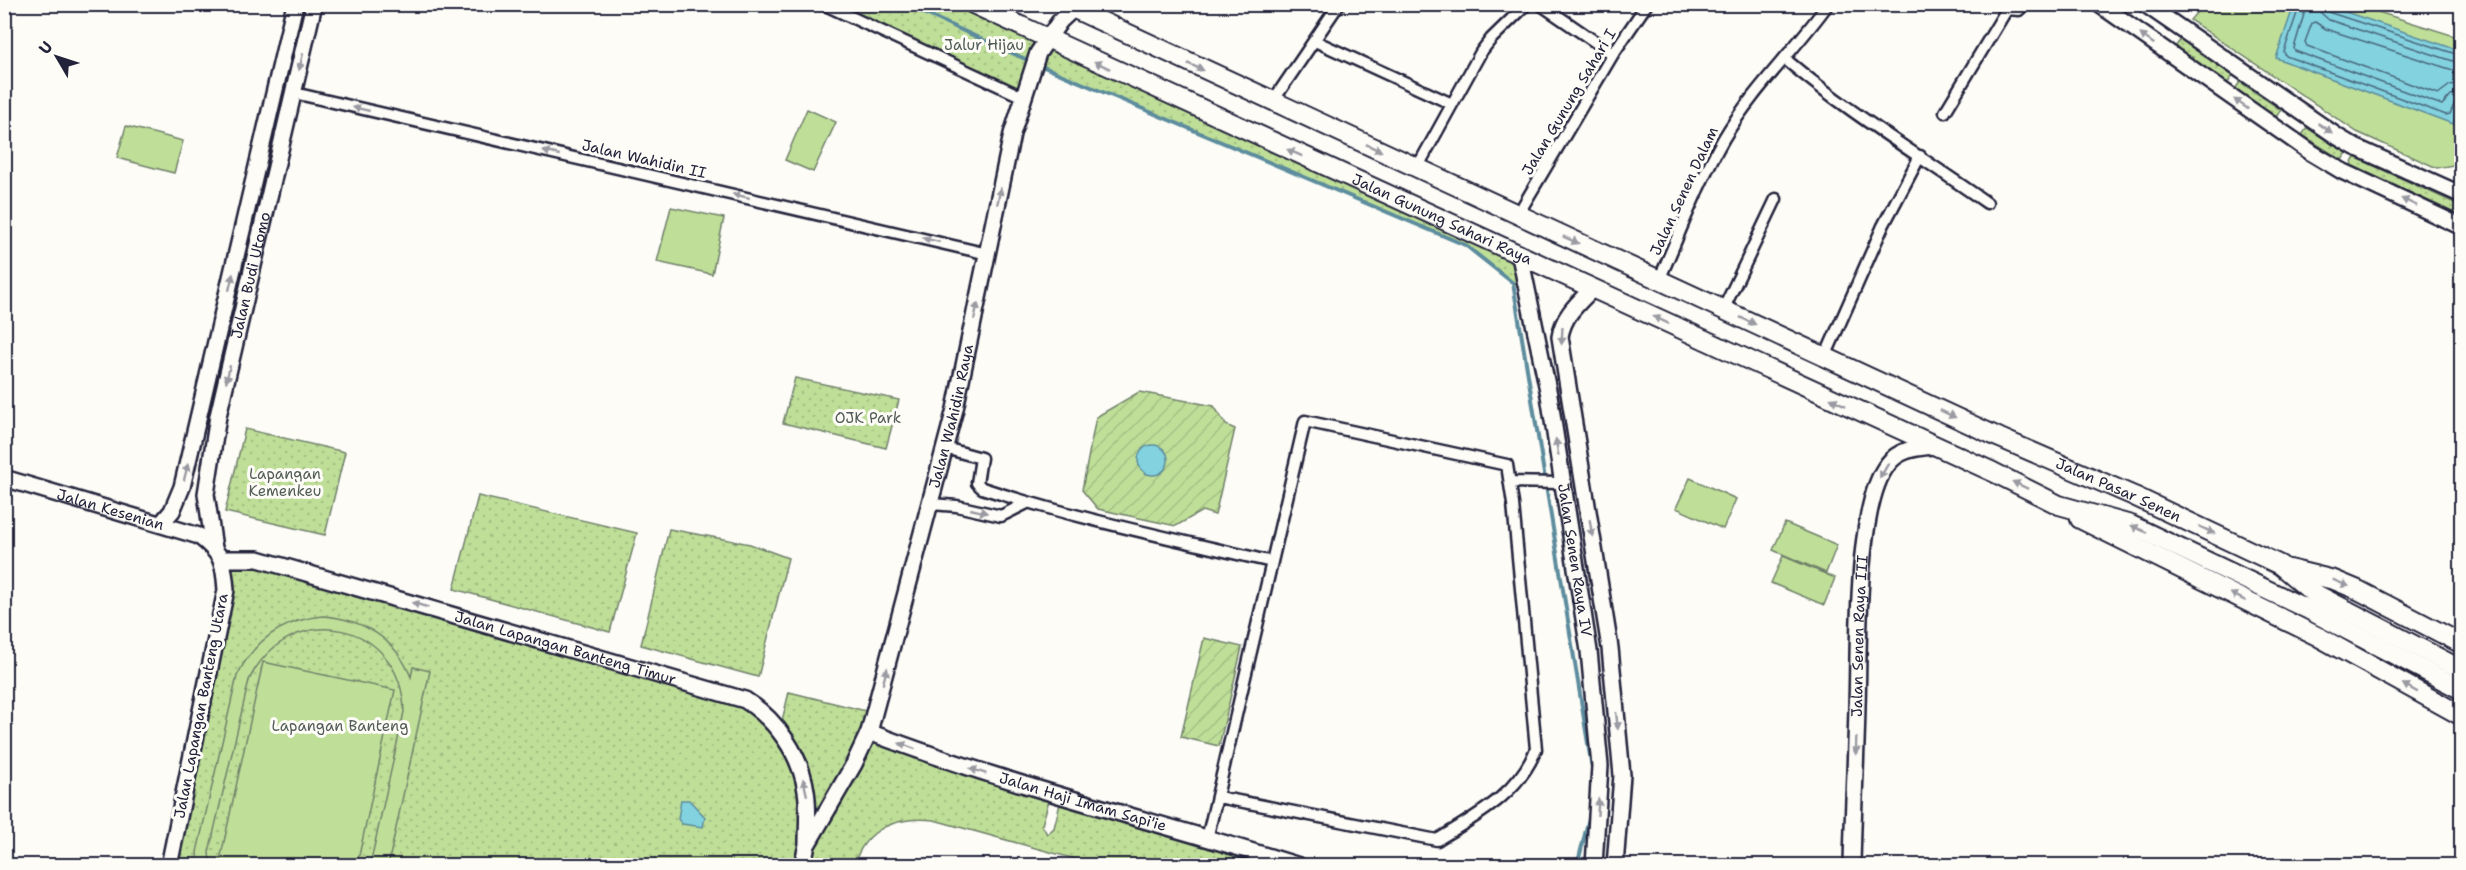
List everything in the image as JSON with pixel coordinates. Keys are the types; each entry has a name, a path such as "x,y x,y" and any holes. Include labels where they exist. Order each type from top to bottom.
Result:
{"main road":[{"name":"Jalan Gunung Sahari Raya","path":"973,4 1042,46 1520,256 1910,435"},
{"path":"1069,7 1825,357"},
{"name":"Jalan Pasar Senen","path":"1825,357 2000,438 2134,496 2284,568 2312,592 2462,670"},
{"name":"Jalan Pasar Senen","path":"1910,435 2059,504 2131,525 2309,610 2462,690"},
{"name":"Jalan Pasar Senen","path":"2059,504 2082,521 2319,637 2462,716"},
{"path":"2284,568 2350,586 2462,644"}],"street":[{"name":"Jalan Budi Utomo","path":"161,524 172,511 182,487 295,4"},
{"name":"Jalan Budi Utomo","path":"218,554 206,494 207,479 221,405 314,4"},
{"path":"823,4 1023,97"},
{"path":"1273,101 1339,4"},
{"path":"1417,168 1469,72 1491,39 1527,4"},
{"path":"1540,4 1613,54"},
{"name":"Jalan Gunung Sahari I","path":"1517,216 1613,54 1647,4"},
{"name":"Jalan Senen Dalam","path":"1659,280 1724,139 1741,112 1828,4"},
{"path":"1945,112 2007,9 2019,10 2024,4"},
{"path":"2099,4 2312,153 2342,171 2462,227"},
{"path":"2145,4 2241,72 2347,142 2462,195"},
{"path":"1042,46 1069,7"},
{"path":"1315,41 1452,104"},
{"name":"Jalan Wahidin Raya","path":"807,845 854,764 869,732 945,448 1012,134 1042,46"},
{"path":"1785,59 1827,95 1987,203"},
{"name":"Jalan Wahidin II","path":"294,93 988,254"},
{"path":"1825,357 1878,236 1920,156"},
{"path":"1723,310 1776,199"},
{"name":"Jalan Senen Raya IV","path":"1520,256 1552,416 1589,651 1600,766 1594,866"},
{"name":"Jalan Senen Raya IV","path":"1593,289 1573,309 1561,328 1560,337 1610,648 1622,765 1615,866"},
{"path":"1552,416 1572,412"},
{"path":"1207,839 1305,421 1507,465 1536,749 1530,766 1518,781 1495,804 1437,840 1218,797"},
{"name":"Jalan Senen Raya III","path":"1852,866 1860,600 1869,510 1876,485 1888,463 1908,448 1933,446"},
{"path":"945,448 981,458 977,483 982,488 1028,503 1162,538 1272,562"},
{"name":"Jalan Kesenian","path":"4,478 199,536 218,554"},
{"path":"1510,482 1562,483"},
{"path":"931,504 957,506 1001,516 1028,503"},
{"name":"Jalan Lapangan Banteng Timur","path":"218,554 258,559 745,700 757,707 780,730 800,769 808,807 807,845"},
{"name":"Jalan Lapangan Banteng Utara","path":"169,866 226,590 218,554"},
{"path":"1589,651 1610,648"},
{"name":"Jalan Haji Imam Sapi'ie","path":"869,732 945,761 1299,866"},
{"path":"1600,766 1622,765"},
{"path":"802,866 807,845"}],"green space":[{"name":"Jalur Hijau","path":"823,5 972,5 1520,256 1526,283 1513,283 1465,245 1035,63 1023,97"},
{"path":"2203,5 2356,5 2461,38 2461,169 2453,165 2437,168 2357,132 2190,20"},
{"path":"2181,39 2233,76 2227,84 2175,47"},
{"path":"2240,82 2281,110 2276,117 2235,89"},
{"path":"807,109 836,122 813,172 785,160"},
{"path":"126,126 183,141 174,173 117,158"},
{"path":"2307,128 2347,153 2342,160 2302,135"},
{"path":"2355,157 2461,206 2459,215 2351,165"},
{"path":"671,207 724,218 712,274 657,262"},
{"name":"OJK Park","path":"795,378 899,400 886,448 783,423"},
{"path":"1139,392 1214,406 1226,425 1235,429 1215,515 1202,511 1176,526 1098,509 1082,490 1096,417"},
{"name":"Lapangan Kemenkeu","path":"245,429 345,452 325,535 225,512"},
{"path":"1690,478 1736,499 1723,529 1676,508"},
{"path":"478,496 637,533 610,632 454,589"},
{"path":"1785,523 1837,545 1826,573 1773,550"},
{"path":"669,529 750,544 788,558 758,677 641,645"},
{"path":"1783,556 1835,578 1824,605 1771,583"},
{"name":"Lapangan Banteng","path":"242,558 745,700 780,729 789,692 874,713 869,732 1051,793 1042,825 1047,834 1054,828 1062,796 1294,865 1097,865 934,820 920,819 895,823 874,833 859,852 854,865 168,866 225,570"},
{"path":"323,616 352,621 376,633 397,652 411,677 413,667 430,671 388,865 370,865 404,712 398,681 385,656 365,639 341,630 315,630 290,637 267,654 249,680 209,852 210,865 198,865 197,852 237,676 252,652 271,634 295,622"},
{"path":"1204,638 1242,647 1219,746 1181,737"},
{"path":"263,662 395,690 357,865 219,865"}],"water":[{"path":"2294,5 2325,5 2461,51 2461,98 2453,124 2276,58"},
{"path":"1153,445 1159,446 1167,454 1167,466 1159,474 1153,475 1147,474 1139,466 1138,460 1139,454 1147,446"},
{"path":"681,800 689,800 705,817 703,827 682,824 678,819"}],"waterway":[{"path":"904,4 1032,62"},
{"path":"1039,65 1465,245 1513,283 1593,774"},
{"path":"1577,866 1590,814"}]}
